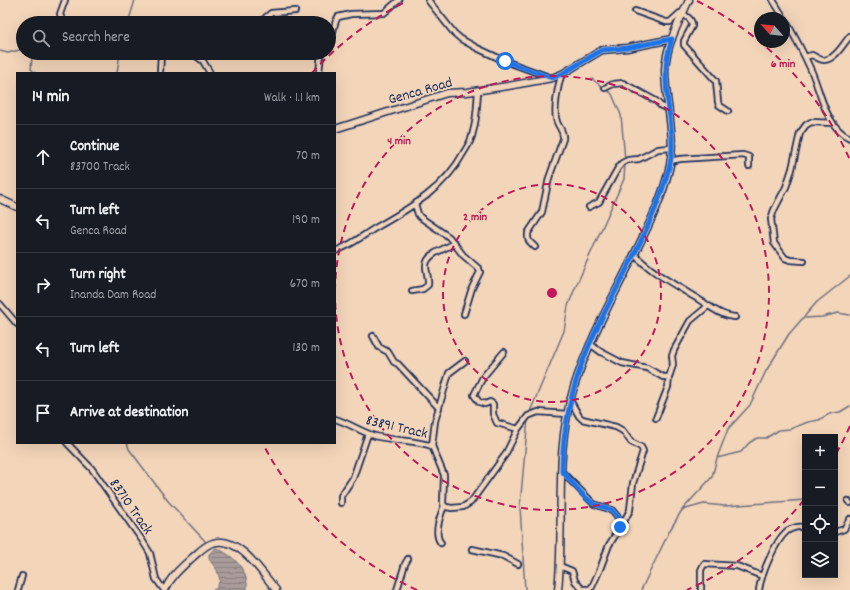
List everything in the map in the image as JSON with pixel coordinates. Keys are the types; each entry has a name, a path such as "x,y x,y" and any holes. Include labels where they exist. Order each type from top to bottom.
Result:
{"street":[{"path":"61,16 65,0"},
{"path":"336,21 338,16 384,13 399,0"},
{"path":"428,0 454,34 461,39 505,61 552,78"},
{"path":"558,590 560,566 562,451 570,400 590,344 655,210 665,183 670,161 671,148 666,68 667,55 672,39 689,0"},
{"path":"773,0 780,12"},
{"path":"267,16 271,13 295,11"},
{"path":"635,11 666,22 670,22 678,14 683,14 690,20 692,24 684,41 684,45 716,81 719,105 728,111"},
{"path":"790,29 805,58 833,123 844,135 850,138"},
{"path":"805,58 812,55 823,60 829,59 839,50 850,36"},
{"name":"Genca Road","path":"336,129 447,93 478,90 552,78 562,74 602,50 627,48 672,39"},
{"path":"160,72 161,60"},
{"path":"202,60 209,72"},
{"path":"319,72 320,60"},
{"path":"535,247 529,241 528,233 542,212 549,178 564,139 563,133 556,119 557,87 562,74"},
{"path":"605,88 613,84 623,84 656,101 662,107 669,109"},
{"path":"336,251 353,243 374,228 414,204 445,180 458,164 473,134 478,90"},
{"path":"804,261 785,258 774,243 772,237 772,214 786,187 797,141 802,129 811,122 833,123"},
{"path":"589,207 599,202 618,168 625,161 639,159 658,149 671,148"},
{"path":"670,161 694,157 743,155 749,158 749,166"},
{"path":"0,199 16,207"},
{"path":"414,204 420,217 444,232 455,243 463,255 480,270 464,314"},
{"path":"412,291 423,289 428,285 427,259 455,243"},
{"path":"634,254 647,267 701,300 708,306 727,316 735,317"},
{"path":"0,304 16,323"},
{"path":"656,418 668,387 668,377 673,365 672,356 690,322 708,306"},
{"path":"373,336 379,347 388,352 394,362 398,364 439,408"},
{"path":"590,344 601,352 622,363 646,368 662,377 668,377"},
{"path":"504,352 483,377 474,395 479,402 485,404 490,402 493,404 493,414 497,423 518,429"},
{"path":"441,543 437,534 444,506 444,475 432,446 439,408 449,373 465,361"},
{"path":"560,566 572,571 575,581 580,588 589,590 592,587 609,545 630,510 633,483 642,450 641,447 633,444 623,431 616,427 582,419 570,400"},
{"path":"444,506 449,508 463,507 471,502 505,455 518,429 528,416 535,412 567,414"},
{"name":"83891 Track","path":"336,419 368,434 432,446"},
{"path":"341,503 342,496 353,478 368,434"},
{"name":"83710 Track","path":"68,444 92,469 142,540 150,553 156,579 165,590"},
{"path":"562,471 584,496 594,504 612,510 623,523"},
{"path":"838,531 844,529 850,519"},
{"path":"759,590 762,576 784,534 794,528 802,527"},
{"path":"165,590 171,579 198,552 219,541 232,543 238,547 276,590"},
{"path":"472,549 502,556 518,564"},
{"path":"397,590 408,559"},
{"path":"701,590 701,570 704,564 737,566 762,576"},
{"path":"18,590 22,576"}],"shaded area":[{"path":"216,548 234,559 239,564 245,576 247,590 212,590 216,589 220,580 217,570 209,559 209,554"}],"waterway":[{"path":"130,16 135,0"},
{"path":"0,51 8,53 16,51"},
{"path":"32,60 31,69 34,72"},
{"path":"117,72 119,60"},
{"path":"592,79 612,94 621,115 625,160"},
{"path":"529,414 564,331 568,306 576,286 624,179 625,163"},
{"path":"641,590 670,530 682,510 712,477 717,458 728,429 750,405 766,371 789,334 817,302 850,276"},
{"path":"805,318 822,317 838,313 850,315"},
{"path":"717,458 741,452 749,443 757,438 766,438 779,430 790,429 808,422 819,420 829,414 840,412 850,406"},
{"path":"525,590 520,506 528,418"},
{"path":"127,444 129,449 168,501 205,541"},
{"path":"682,510 704,504 725,506 802,500"}],"route":[{"path":"505,61 552,78 572,69 587,58 602,50 627,48 672,39 667,55 666,68 671,132 670,166 655,210 589,347 574,387 568,410 562,451 562,471 584,496 594,504 612,510 623,523 620,527"}]}
